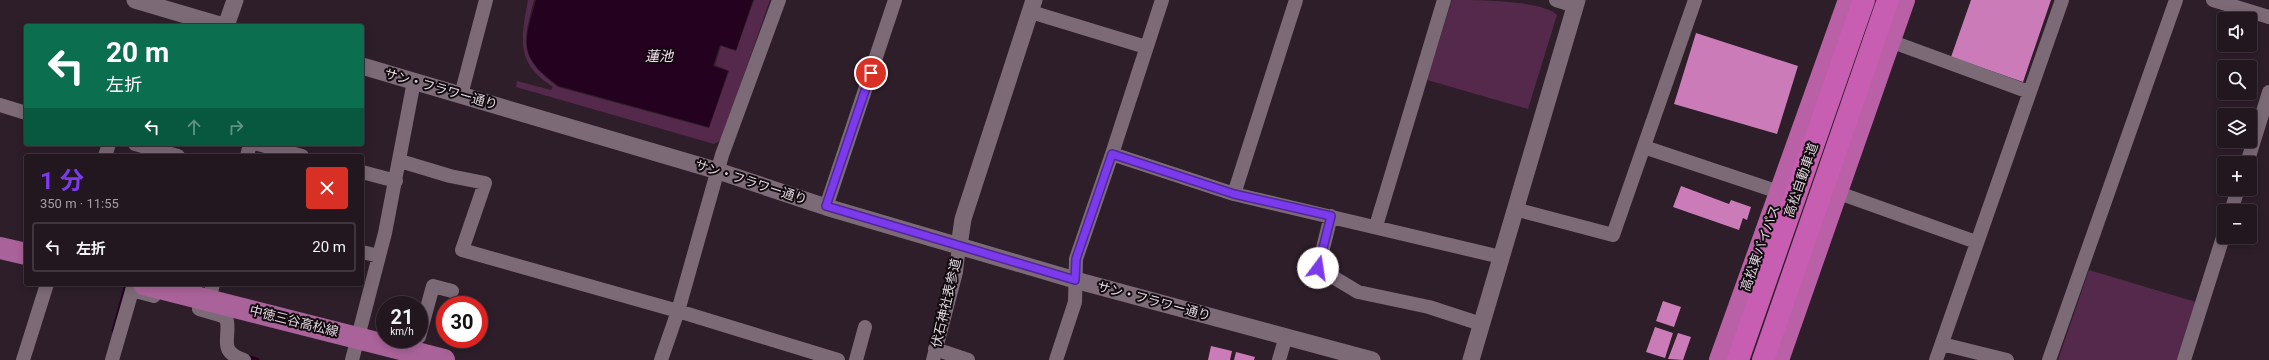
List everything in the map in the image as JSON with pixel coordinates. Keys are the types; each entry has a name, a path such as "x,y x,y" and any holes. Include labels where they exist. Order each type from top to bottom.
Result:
{"highway":[{"name":"高松東バイパス","path":"1720,360 1849,0"},
{"name":"高松自動車道","path":"1738,360 1864,0"},
{"name":"高松自動車道","path":"1763,360 1888,0"},
{"path":"1778,360 1904,0"}],"main road":[{"path":"0,248 24,254"},
{"name":"中徳三谷高松線","path":"137,286 211,292 358,337 376,339"},
{"name":"中徳三谷高松線","path":"424,348 442,360"}],"street":[{"path":"135,0 217,24"},
{"path":"225,24 235,0"},
{"path":"461,95 486,0"},
{"path":"661,360 678,311 722,155 779,0"},
{"path":"826,206 895,0"},
{"path":"1056,360 1075,302 1076,259 1162,0"},
{"path":"1234,194 1296,0"},
{"path":"1376,226 1444,0"},
{"path":"1471,360 1576,3 1556,0"},
{"path":"1516,209 1613,235 1695,0"},
{"path":"1936,360 2028,92 2062,0"},
{"path":"2049,360 2176,0"},
{"path":"2213,0 2269,17"},
{"path":"959,246 963,219 1033,6 1146,46"},
{"path":"1890,41 2028,92"},
{"name":"サン・フラワー通り","path":"364,67 718,170 826,206 1075,280 1372,360"},
{"path":"352,360 396,182 414,81"},
{"path":"2249,156 2269,92"},
{"path":"0,105 24,112"},
{"path":"143,146 170,154"},
{"path":"265,146 295,154"},
{"path":"1644,147 1779,192"},
{"path":"1112,154 1234,194 1376,226 1501,257"},
{"path":"400,162 450,176 485,183 462,250 678,311 838,360"},
{"path":"364,173 396,182"},
{"path":"1836,192 1976,242"},
{"path":"1331,216 1318,268 1358,292 1429,307 1481,324"},
{"path":"2184,360 2221,244"},
{"name":"伏石神社表参道","path":"934,354 956,272 959,246"},
{"path":"364,252 378,256"},
{"path":"23,360 46,286"},
{"path":"112,360 137,286 223,316 228,326 226,344 228,352 244,360"},
{"path":"428,304 433,286 452,291"},
{"path":"856,360 865,327"},
{"path":"1279,360 1286,336"},
{"path":"1942,344 2007,360"},
{"path":"934,354 968,360"}],"shaded area":[{"path":"528,0 534,0 527,28 526,40 530,59 545,77 558,87 709,128 729,71 715,65 721,46 736,51 754,0 770,0 721,140 714,144 516,87 517,81 551,90 553,87 532,69 524,49 523,38"},
{"path":"1452,0 1508,2 1538,6 1557,15 1528,109 1427,80"},
{"path":"2089,270 2196,302 2178,360 2058,360"}],"water":[{"name":"蓮池","path":"536,0 753,0 736,50 720,45 713,66 728,71 709,127 559,86 537,67 531,58 528,49 528,28"}],"building":[{"path":"1971,0 2051,0 2023,82 1951,57"},
{"path":"1696,33 1798,66 1777,134 1674,104"},
{"path":"1681,186 1729,204 1731,200 1751,207 1747,220 1743,218 1739,230 1673,207"},
{"path":"1663,301 1681,307 1674,327 1656,321"},
{"path":"1655,327 1673,333 1665,358 1646,352"},
{"path":"1678,333 1691,337 1683,360 1668,359"},
{"path":"1211,346 1232,351 1230,360 1208,360"},
{"path":"1236,352 1255,357 1254,360 1234,360"}],"waterway":[{"path":"114,330 126,287"},
{"path":"245,356 257,360"}],"route":[{"path":"871,73 826,206 1075,280 1076,259 1112,154 1234,194 1331,216 1318,268"}]}
